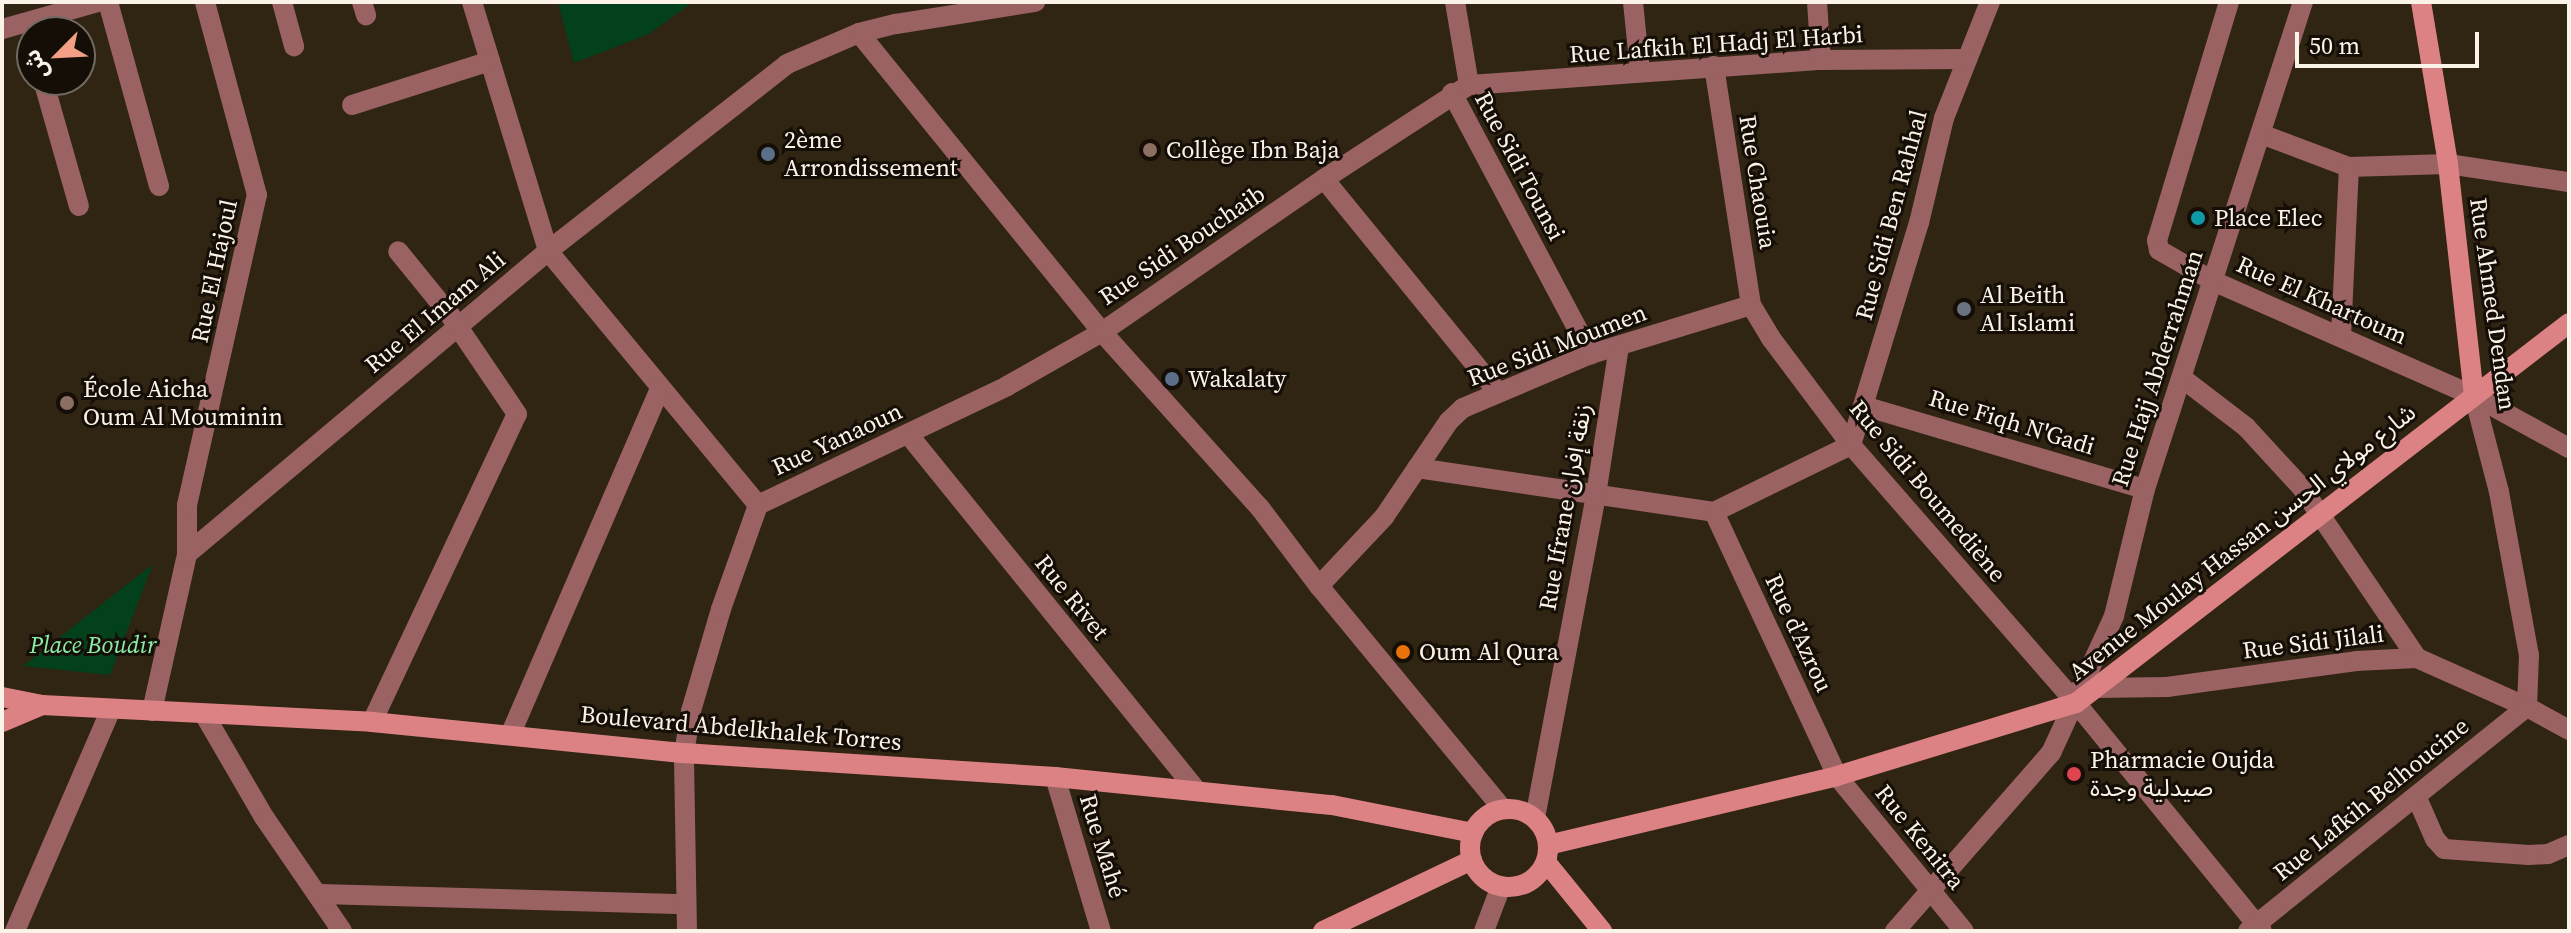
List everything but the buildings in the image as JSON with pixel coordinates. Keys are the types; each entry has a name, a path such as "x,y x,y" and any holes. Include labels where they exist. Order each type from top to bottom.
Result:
{"main road":[{"name":"Rue Ahmed Dendan","path":"2421,2 2448,164 2474,396"},
{"name":"Avenue Moulay Hassan شارع مولاي الحسن","path":"1547,853 1837,776 2076,703 2569,323"},
{"name":"Boulevard Abdelkhalek Torres","path":"2,697 42,705 372,722 511,733 684,753 1055,777 1332,805 1473,833"},
{"path":"2,722 42,705"},
{"path":"1503,809 1520,810 1535,818 1546,835 1547,853 1541,872 1523,885 1501,886 1479,873 1472,860 1473,833 1484,817 1503,809"},
{"path":"1547,853 1602,931"},
{"path":"1323,931 1472,860"}],"street":[{"path":"48,16 98,2"},
{"path":"108,2 159,186"},
{"name":"Rue El Hajoul","path":"187,554 187,505 257,195 205,2"},
{"path":"282,2 294,46"},
{"path":"472,2 548,251"},
{"name":"Rue El Imam Ali","path":"187,554 548,251 787,64 859,33 947,13 1035,2"},
{"name":"Rue Sidi Tounsi","path":"1455,2 1460,89 1591,354"},
{"path":"1633,2 1640,71"},
{"path":"1817,2 1821,60"},
{"name":"Rue Sidi Ben Rahhal","path":"1851,445 1919,223 1944,118 1990,2"},
{"name":"Rue El Khartoum","path":"2229,2 2157,240 2165,256 2213,281 2474,396 2569,448"},
{"name":"Rue Hajj Abderrahman","path":"1895,931 2051,753 2076,703 2114,616 2145,489 2303,2"},
{"path":"859,33 1102,332 1260,508 1319,586 1503,809"},
{"name":"Rue Lafkih El Hadj El Harbi","path":"1460,89 1714,66 1821,60 1967,59"},
{"path":"352,105 490,61"},
{"name":"Rue Chaouia","path":"1714,66 1751,305"},
{"name":"Rue Sidi Bouchaib","path":"1102,332 1460,89"},
{"path":"48,96 79,206"},
{"path":"2261,134 2349,167 2448,164 2569,182"},
{"path":"2341,336 2349,167"},
{"path":"1324,179 1498,392"},
{"path":"372,722 428,610 517,414 398,251"},
{"name":"Rue Yanaoun","path":"548,251 758,505 1007,386 1102,332"},
{"name":"Rue Sidi Moumen","path":"1319,586 1384,517 1454,415 1498,392 1591,354 1751,305"},
{"name":"Rue Sidi Boumediène","path":"1751,305 1851,445 2076,703 2256,928"},
{"name":"Rue Ifrane زنقة إفران","path":"1535,818 1596,495 1619,347"},
{"path":"2182,378 2246,427 2302,488 2417,658"},
{"path":"511,733 660,388"},
{"name":"Rue Ahmed Dendan","path":"2474,396 2499,492 2529,655 2527,707"},
{"name":"Rue Fiqh N'Gadi","path":"1864,406 2145,489"},
{"name":"Rue Rivet","path":"908,434 1197,791"},
{"path":"1417,468 1714,512 1851,445"},
{"path":"687,931 684,753 691,711 716,624 758,505"},
{"name":"Rue d’Azrou","path":"1714,512 1837,776"},
{"path":"152,711 187,554"},
{"name":"Rue Sidi Jilali","path":"2096,688 2167,687 2356,661 2417,658 2527,707 2569,730"},
{"name":"Rue Lafkih Belhoucine","path":"2256,928 2527,707"},
{"path":"2550,719 2569,708"},
{"path":"15,931 111,709"},
{"path":"204,714 264,817 320,894 342,931"},
{"name":"Rue Kenitra","path":"1837,776 1964,931"},
{"name":"Rue Mahé","path":"1055,777 1101,931"},
{"path":"2417,798 2435,839 2444,849 2529,855 2548,854 2569,845"},
{"path":"1484,931 1501,886"},
{"path":"320,894 685,904"}],"green space":[{"path":"558,2 693,2 649,34 574,63"},
{"name":"Place Boudir","path":"153,564 110,675 23,666"}],"place":[{"name":"Collège Ibn Baja","path":"1150,150"},
{"name":"2ème Arrondissement","path":"768,154"},
{"name":"Place Elec","path":"2198,218"},
{"name":"Al Beith Al Islami","path":"1964,309"},
{"name":"Wakalaty","path":"1172,379"},
{"name":"École Aicha Oum Al Mouminin","path":"67,403"},
{"name":"Oum Al Qura","path":"1403,652"},
{"name":"Pharmacie Oujda صيدلية وجدة","path":"2074,774"}]}
